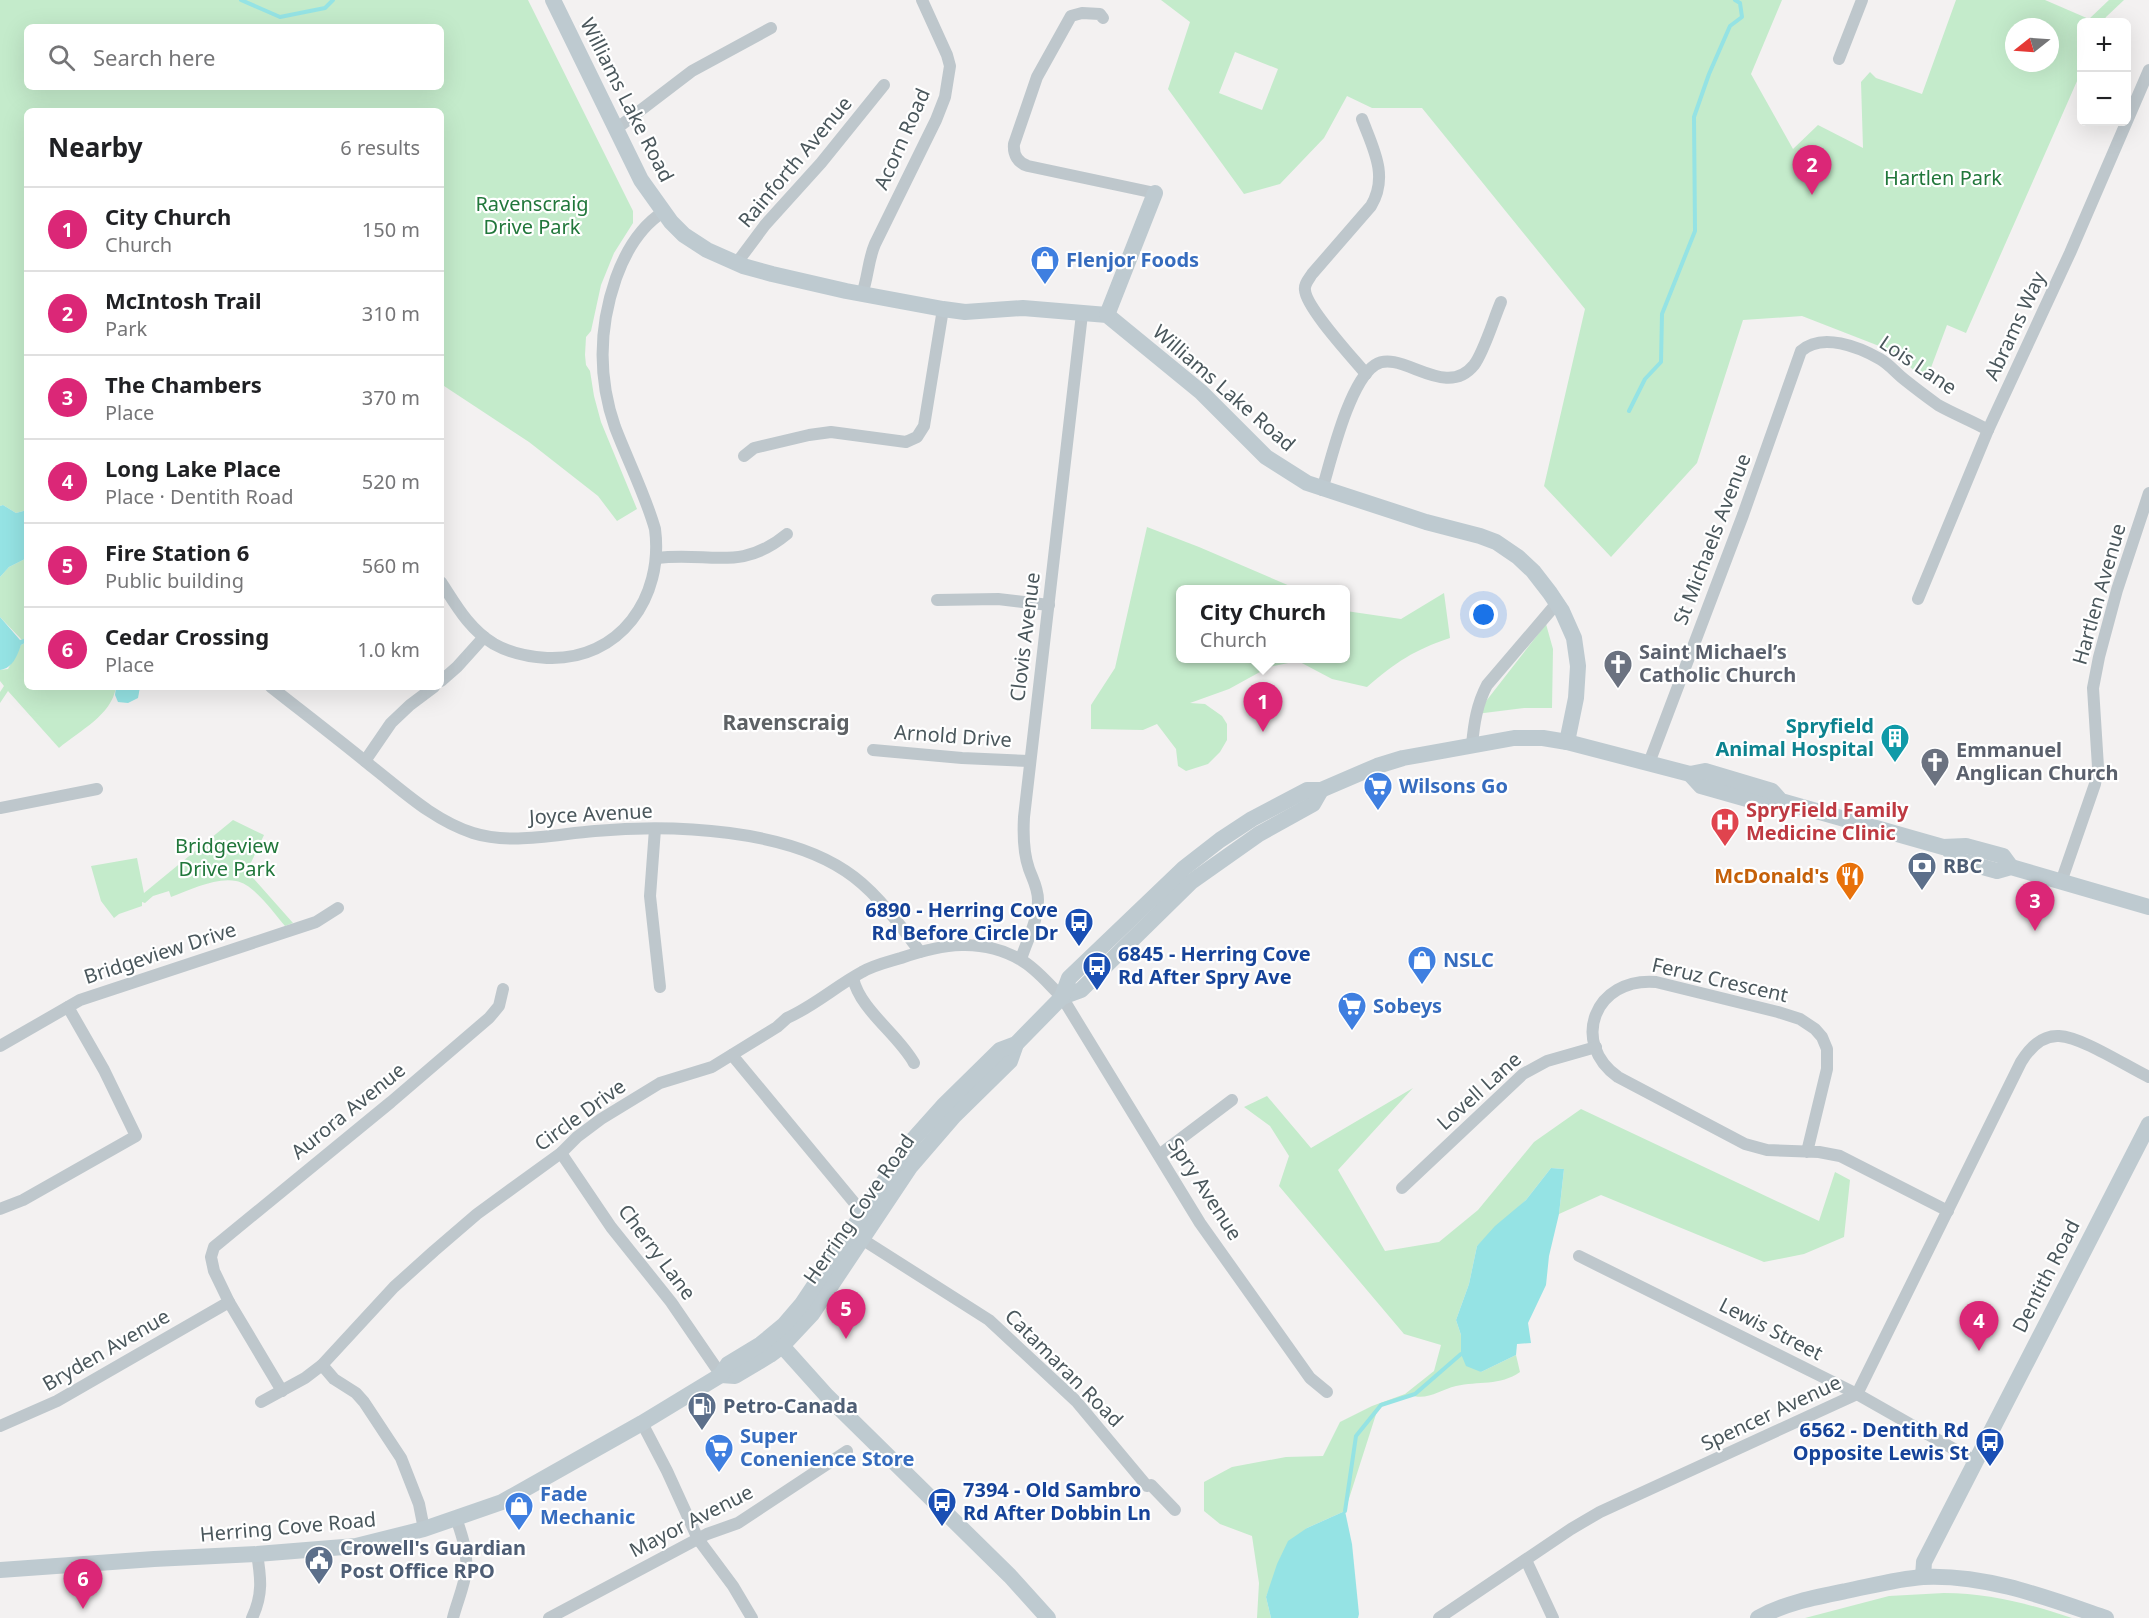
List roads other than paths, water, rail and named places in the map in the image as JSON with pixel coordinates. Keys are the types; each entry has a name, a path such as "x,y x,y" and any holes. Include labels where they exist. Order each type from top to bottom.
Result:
{"main road":[{"name":"Williams Lake Road","path":"553,0 641,180 663,212 680,231 695,243 736,264 862,294 943,309 965,312 1023,308 1107,315 1201,392 1266,457 1306,483 1322,490 1496,542 1518,557 1533,571 1557,603 1574,638 1578,666 1576,698 1567,742"},
{"path":"1107,315 1155,193"},
{"name":"Herring Cove Road","path":"856,1235 862,1212 922,1129 1000,1050 1016,1044 1062,998 1081,990 1191,882 1259,834 1313,804 1321,790 1386,764 1430,752 1515,738 1543,738 1567,742 1690,774 1705,771 1772,791 1781,801 1948,849 1961,861 1997,871 2011,867 2149,907"},
{"name":"Herring Cove Road","path":"0,1570 356,1546 423,1529 502,1502 642,1423 721,1375 735,1376 812,1314 856,1235 954,1116 1010,1060 1016,1044"},
{"name":"Dentith Road","path":"1923,1577 1924,1562 2149,1124"},
{"path":"777,1340 827,1396 1010,1576 1048,1618"},
{"path":"1758,1618 1813,1598 1923,1577 1950,1577 2000,1585 2106,1618"}],"street":[{"name":"Acorn Road","path":"862,294 868,260 945,97 950,66 922,0"},
{"path":"1839,59 1862,0"},
{"path":"1103,18 1100,14 1082,13 1071,16 1037,77 1014,144 1014,154 1020,162 1028,166 1155,193"},
{"path":"616,129 692,71 771,28"},
{"name":"Abrams Way","path":"1918,599 1988,430 2070,253 2149,70"},
{"name":"Rainforth Avenue","path":"736,264 765,225 821,163 884,85"},
{"path":"1362,119 1380,171 1378,192 1371,206 1312,274 1304,289 1309,304 1366,374"},
{"path":"444,586 465,618 484,637 507,650 528,656 564,657 588,652 622,631 640,610 652,585 657,558 655,529 610,411 604,379 602,347 606,315 619,271 641,233 663,212"},
{"path":"1322,490 1343,417 1366,374 1375,365 1386,362 1441,377 1461,375 1477,360 1501,302"},
{"path":"744,456 754,448 791,438 831,432 906,442 918,437 924,426 943,309"},
{"name":"Clovis Avenue","path":"1021,959 1034,928 1038,901 1023,836 1029,761 1082,314"},
{"name":"Lois Lane","path":"1824,341 1862,350 1881,359 1938,404 1988,430"},
{"name":"St Michaels Avenue","path":"1649,763 1743,516 1802,351 1805,347 1824,341"},
{"name":"Hartlen Avenue","path":"2061,882 2095,784 2098,767 2093,688 2099,657 2117,590 2149,493"},
{"path":"657,558 677,555 735,559 766,548 787,534"},
{"path":"937,600 998,599 1049,605"},
{"path":"1472,745 1474,719 1487,684 1557,603"},
{"path":"444,678 484,637"},
{"name":"Joyce Avenue","path":"275,690 406,795 442,820 472,833 515,838 611,830 655,829 735,834 772,841 818,856 846,871 869,891 920,952"},
{"path":"365,761 391,723 430,690"},
{"name":"Arnold Drive","path":"873,750 1029,761"},
{"path":"0,808 97,789"},
{"path":"655,829 650,896 660,987"},
{"name":"Bridgeview Drive","path":"0,1046 80,1000 316,922 338,908"},
{"name":"Circle Drive","path":"261,1402 305,1378 322,1365 394,1287 434,1251 477,1214 561,1153 577,1137 601,1119 660,1083 712,1067 862,972 946,945 968,945 997,949 1021,959 1062,998"},
{"path":"853,978 865,1002 894,1035 914,1063"},
{"name":"Feruz Crescent","path":"1596,1047 1594,1021 1603,1001 1620,987 1646,981 1778,1012 1806,1022 1822,1037 1827,1049 1826,1078 1807,1152"},
{"name":"Aurora Avenue","path":"229,1302 214,1271 211,1257 214,1247 391,1102 489,1018 499,1006 503,989"},
{"name":"Spry Avenue","path":"1062,998 1200,1223 1310,1378 1327,1392"},
{"path":"0,1209 23,1200 136,1136 104,1070 69,1007"},
{"name":"Spencer Avenue","path":"1439,1618 1600,1512 1857,1395 2024,1057 2037,1043 2059,1036 2075,1040 2149,1077"},
{"path":"1596,1047 1606,1066 1618,1077 1716,1128 1734,1140 1767,1150 1819,1152 1840,1156 1948,1211"},
{"name":"Lovell Lane","path":"1402,1188 1531,1069 1551,1059 1596,1047"},
{"path":"732,1055 862,1212"},
{"path":"1159,1155 1232,1100"},
{"name":"Cherry Lane","path":"561,1153 611,1227 671,1302 721,1375"},
{"name":"Catamaran Road","path":"856,1235 989,1320 1076,1401 1147,1486 1151,1485 1175,1510"},
{"name":"Lewis Street","path":"1579,1256 1857,1395 1975,1461"},
{"path":"229,1302 282,1391"},
{"name":"Bryden Avenue","path":"0,1426 57,1401 229,1302"},
{"path":"322,1365 334,1379 356,1393 364,1402 401,1458 418,1504 423,1529"},
{"path":"642,1423 698,1539 733,1587 752,1618"},
{"name":"Mayor Avenue","path":"549,1618 698,1539 738,1523 847,1451"},
{"path":"453,1618 466,1574 467,1562 456,1518"},
{"path":"252,1618 261,1593 262,1581 257,1554"},
{"path":"1526,1560 1553,1618"}],"water":[{"path":"3,505 16,513 24,511 24,560 9,567 0,577 0,506"},
{"path":"0,617 20,640 24,639 24,644 11,664 0,670"},
{"path":"116,690 139,690 138,698 128,703 118,702"},
{"path":"1551,1168 1564,1169 1559,1214 1549,1256 1546,1285 1528,1323 1531,1343 1517,1344 1516,1355 1481,1372 1466,1366 1461,1354 1461,1335 1456,1320 1469,1284 1477,1246 1495,1226 1526,1200"},
{"path":"1345,1511 1352,1544 1358,1618 1271,1618 1266,1597 1277,1564 1288,1541 1307,1528"}],"waterway":[{"path":"241,0 280,17 325,8 333,0"},
{"path":"1629,411 1645,379 1661,362 1662,314 1695,231 1694,117 1709,74 1730,26 1742,17 1740,3 1735,0"},
{"path":"1345,1511 1356,1436 1381,1405 1415,1394 1461,1354"}],"place":[{"name":"McIntosh Trail","path":"1812,195"},
{"name":"Flenjor Foods","path":"1045,286"},
{"name":"Saint Michael’s Catholic Church","path":"1618,690"},
{"name":"City Church","path":"1263,732"},
{"name":"Spryfield Animal Hospital","path":"1895,764"},
{"name":"Emmanuel Anglican Church","path":"1935,788"},
{"name":"Wilsons Go","path":"1378,812"},
{"name":"SpryField Family Medicine Clinic","path":"1725,848"},
{"name":"RBC","path":"1922,892"},
{"name":"McDonald's","path":"1850,902"},
{"name":"The Chambers","path":"2035,931"},
{"name":"6890 - Herring Cove Rd Before Circle Dr","path":"1079,948"},
{"name":"NSLC","path":"1422,986"},
{"name":"6845 - Herring Cove Rd After Spry Ave","path":"1097,992"},
{"name":"Sobeys","path":"1352,1032"},
{"name":"Fire Station 6","path":"846,1339"},
{"name":"Long Lake Place","path":"1979,1351"},
{"name":"Petro-Canada","path":"702,1432"},
{"name":"6562 - Dentith Rd Opposite Lewis St","path":"1990,1468"},
{"name":"Super Conenience Store","path":"719,1474"},
{"name":"7394 - Old Sambro Rd After Dobbin Ln","path":"942,1528"},
{"name":"Fade Mechanic","path":"519,1532"},
{"name":"Crowell's Guardian Post Office RPO","path":"319,1586"},
{"name":"Cedar Crossing","path":"83,1609"}],"district":[{"name":"Ravenscraig","path":"786,723"}],"park label":[{"name":"Hartlen Park","path":"1943,178"},
{"name":"Ravenscraig Drive Park","path":"532,216"},
{"name":"Bridgeview Drive Park","path":"227,858"}]}
